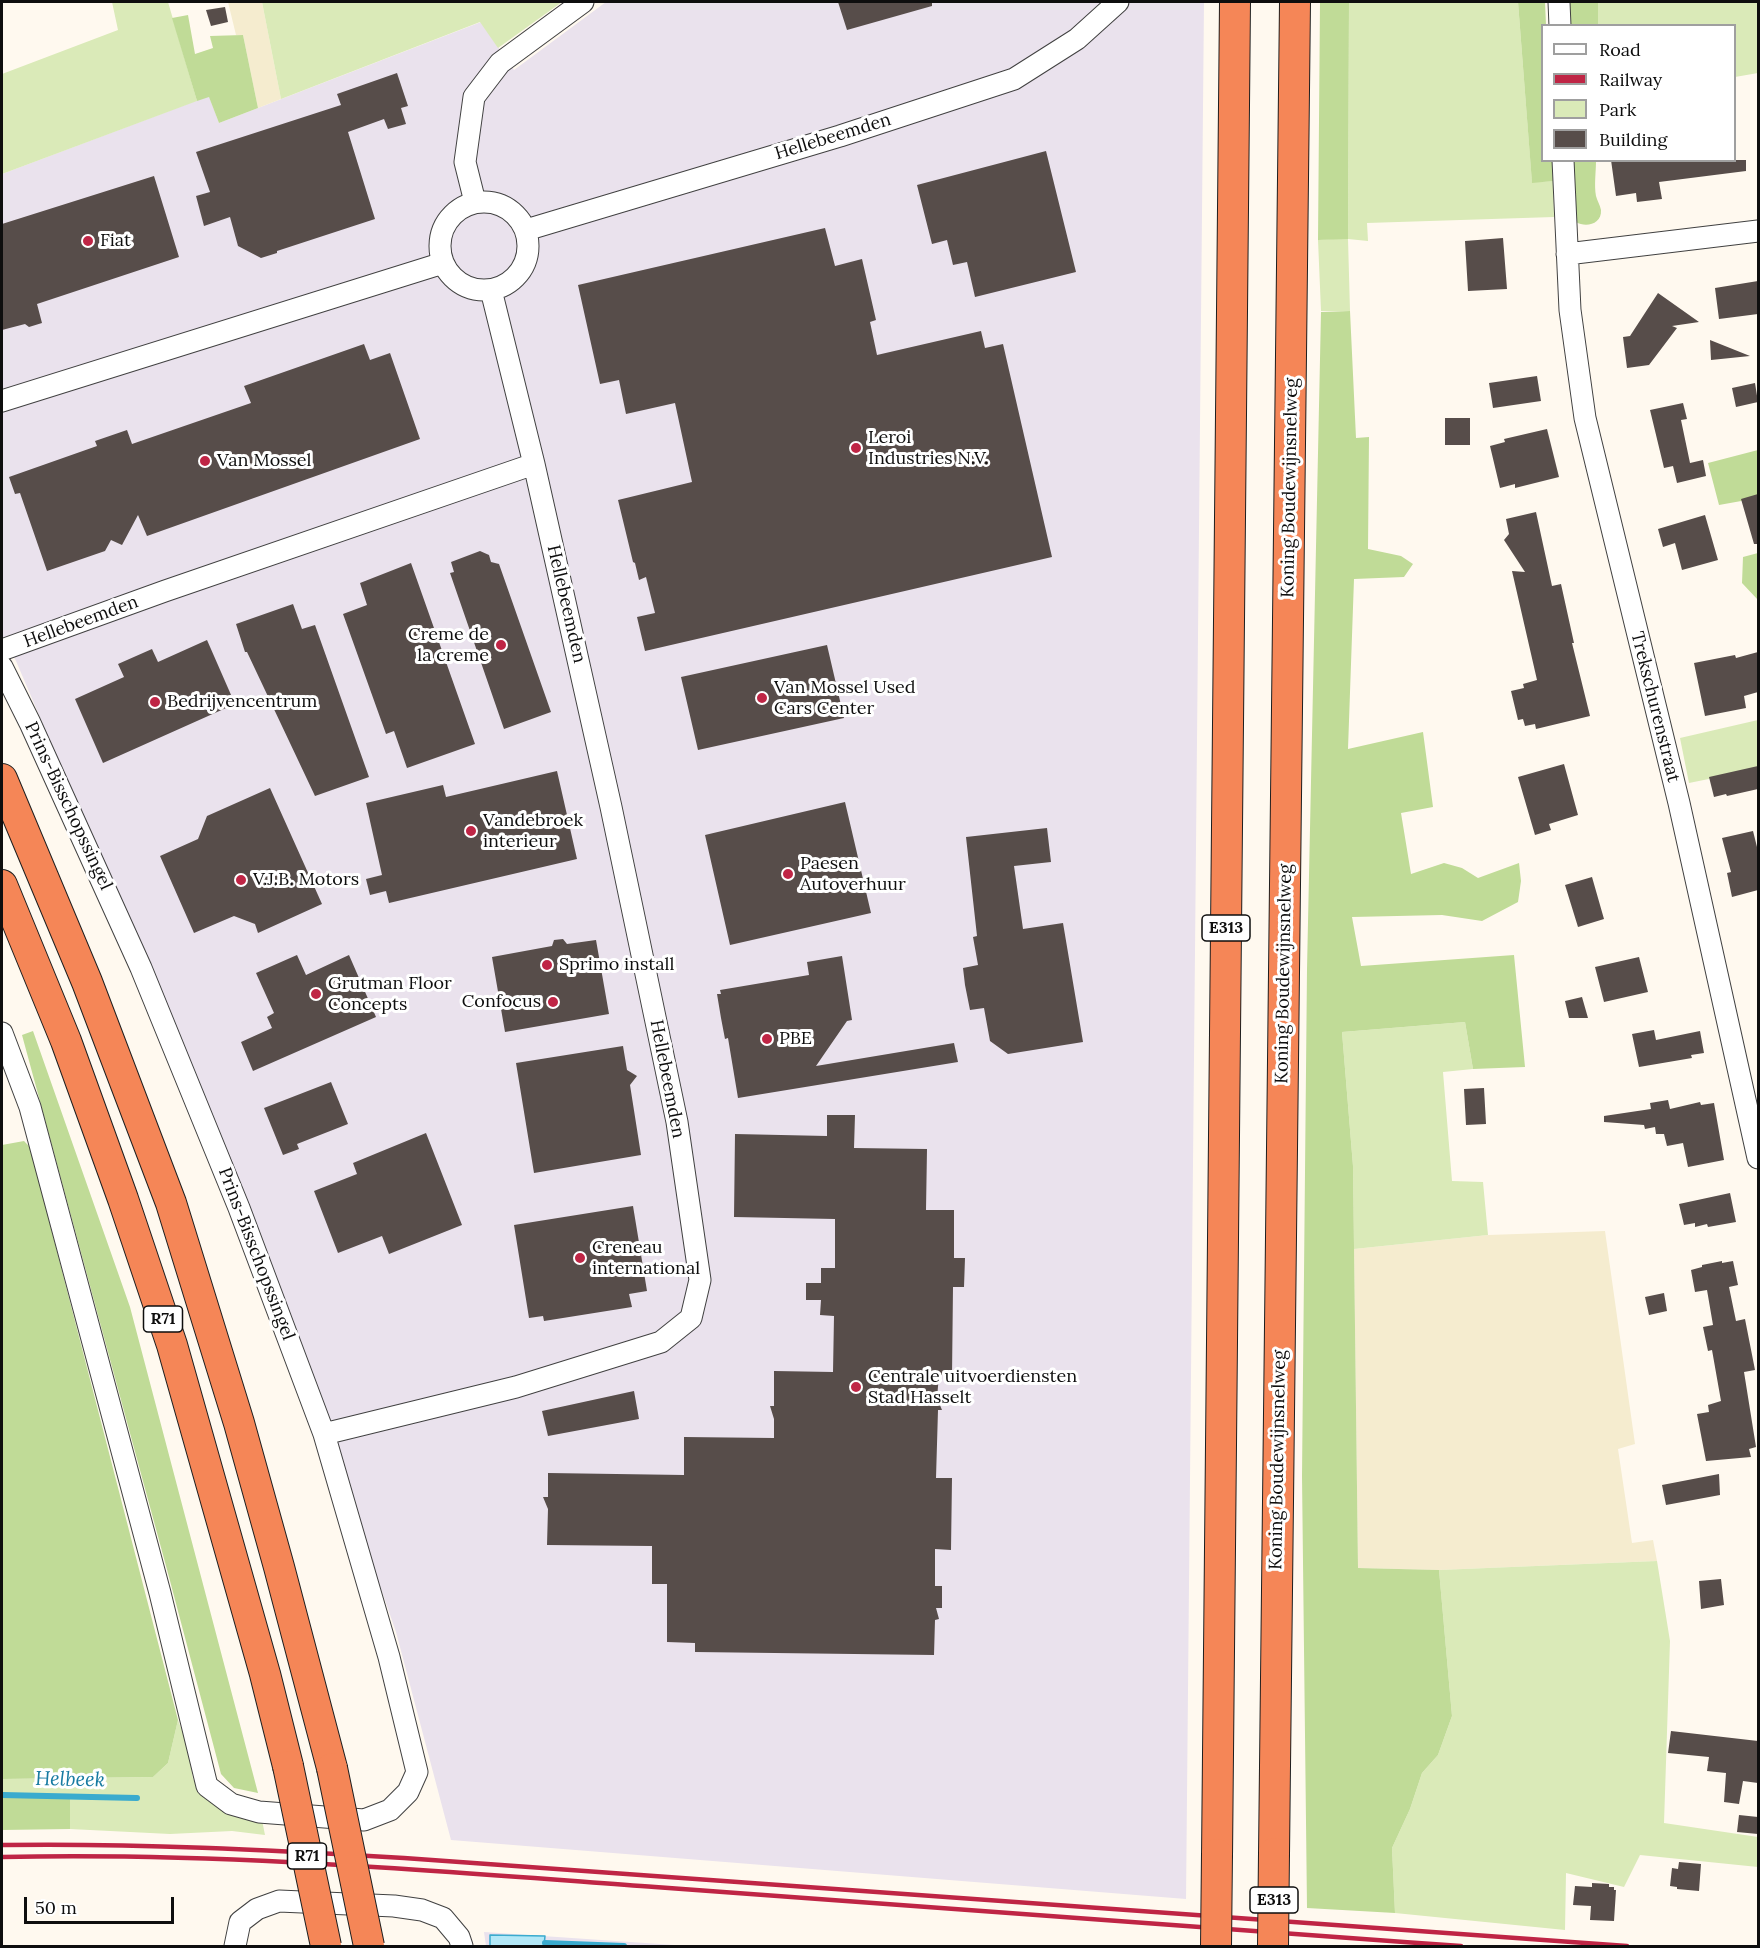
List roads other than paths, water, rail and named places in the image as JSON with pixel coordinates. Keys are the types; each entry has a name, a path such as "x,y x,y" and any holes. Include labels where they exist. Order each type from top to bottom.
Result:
{"highway":[{"name":"E313","path":"1216,1947 1235,2"},
{"name":"Koning Boudewijnsnelweg","path":"1273,1947 1295,2"},
{"name":"R71","path":"2,779 87,982 171,1203 239,1423 279,1567 332,1768 369,1947"},
{"name":"R71","path":"2,885 66,1041 123,1199 172,1345 265,1674 288,1766 326,1946"}],"street":[{"path":"475,202 465,162 474,97 500,63 583,2"},
{"name":"Hellebeemden","path":"526,230 840,136 1014,79 1077,39 1118,2"},
{"path":"1559,2 1560,24"},
{"name":"Trekschurenstraat","path":"1563,162 1570,310 1585,418 1679,803 1758,1158"},
{"path":"475,202 496,203 514,213 526,230 528,250 523,268 509,282 491,290 476,290 462,285 442,262 439,243 444,225 457,210 475,202"},
{"path":"1567,254 1758,231"},
{"path":"2,401 442,262"},
{"name":"Hellebeemden","path":"324,1434 516,1387 661,1342 691,1318 700,1280 677,1122 611,807 534,464 491,290"},
{"name":"Hellebeemden","path":"2,650 165,591 534,464"},
{"name":"Prins-Bisschopssingel","path":"2,667 141,968 239,1208 324,1434 389,1657 417,1772 408,1792 390,1810 364,1820 259,1812 231,1804 207,1786 156,1581 30,1107 2,1033"},
{"path":"235,1947 240,1922 257,1909 279,1901 394,1906 422,1910 443,1917 459,1937 462,1947"}],"water":[{"path":"490,1935 545,1936 544,1946 490,1946"}],"waterway":[{"name":"Helbeek","path":"2,1795 137,1798"},
{"path":"545,1943 624,1946"}],"railway":[{"path":"2,1845 152,1846 404,1858 1627,1946"},
{"path":"2,1857 165,1857 328,1864 1461,1946"}],"place":[{"name":"Fiat","path":"88,241"},
{"name":"Leroi Industries N.V.","path":"856,448"},
{"name":"Van Mossel","path":"205,461"},
{"name":"Creme de la creme","path":"501,645"},
{"name":"Van Mossel Used Cars Center","path":"762,698"},
{"name":"Bedrijvencentrum","path":"155,702"},
{"name":"Vandebroek interieur","path":"471,831"},
{"name":"Paesen Autoverhuur","path":"788,874"},
{"name":"V.J.B. Motors","path":"241,880"},
{"name":"Sprimo install","path":"547,965"},
{"name":"Grutman Floor Concepts","path":"316,994"},
{"name":"Confocus","path":"553,1002"},
{"name":"PBE","path":"767,1039"},
{"name":"Creneau international","path":"580,1258"},
{"name":"Centrale uitvoerdiensten Stad Hasselt","path":"856,1387"}]}
